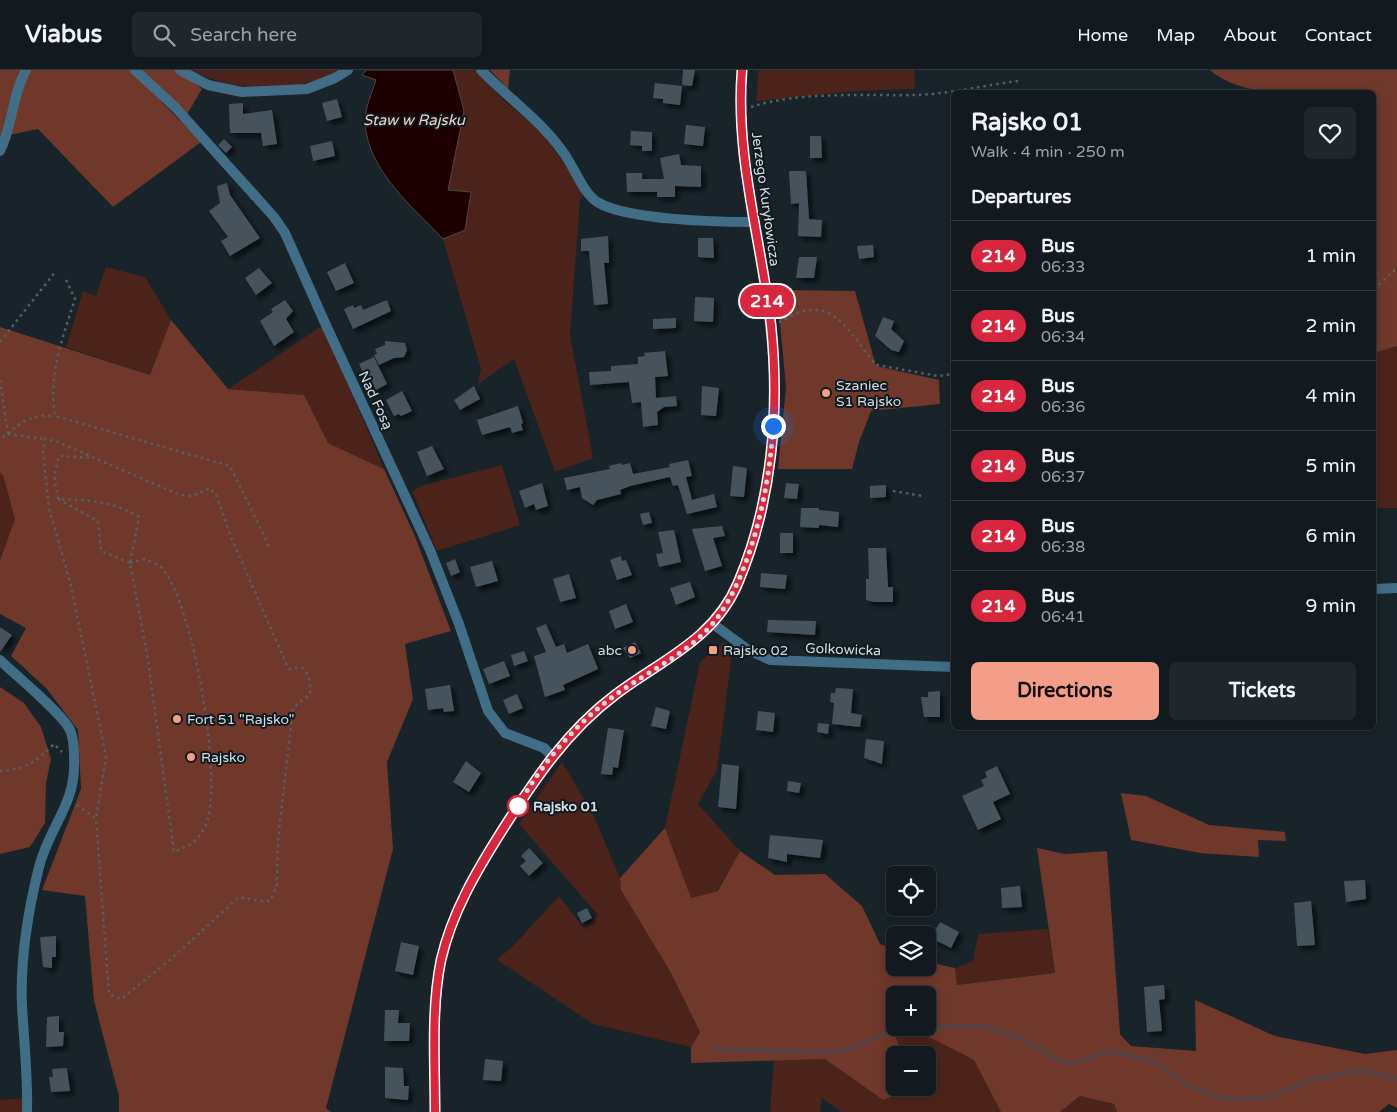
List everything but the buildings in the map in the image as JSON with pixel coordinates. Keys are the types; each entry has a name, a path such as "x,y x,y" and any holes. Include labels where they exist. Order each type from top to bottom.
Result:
{"street":[{"path":"0,151 12,118 21,79 26,70"},
{"name":"Nad Fosą","path":"135,70 198,133 285,232 324,323 430,550 459,624 488,711 506,733 544,748 552,756"},
{"path":"180,70 208,84 242,92 307,89 335,78 348,70"},
{"path":"481,70 536,121 565,154 583,185 598,203 635,213 687,220 753,222"},
{"name":"Jerzego Kuryłowicza","path":"435,1112 437,991 448,933 460,902 478,869 552,756 590,715 693,643 713,624 728,604 739,581 758,522 772,443 774,390 770,325 744,164 740,111 742,70"},
{"path":"1376,589 1397,588"},
{"name":"Golkowicka","path":"713,624 747,649 770,660 951,667"},
{"path":"0,660 60,717 70,729 74,763 70,800 42,858 33,891 26,936 22,1005 28,1083 27,1112"}],"path":[{"path":"951,90 1018,80"},
{"path":"740,111 762,104 801,99 864,95 918,95 951,90"},
{"path":"1376,287 1397,268"},
{"path":"0,342 56,271"},
{"path":"55,416 53,403 58,351 75,299 66,280"},
{"path":"770,325 799,312 822,309 839,319 851,331 877,365 930,375 951,374"},
{"path":"0,380 8,434"},
{"path":"0,439 26,418 40,415 55,416 230,466 270,548"},
{"path":"8,434 45,438 58,442 91,458 138,475 180,495 192,496 210,488 217,497 231,537 284,661 290,669 303,668 308,675 311,687 310,694 293,708 278,840 277,885 270,900 260,901 239,897 170,960 121,999 109,994 96,819 106,756 70,582 49,508 43,454 45,438"},
{"path":"58,499 54,476 60,456 91,458"},
{"path":"893,491 923,496"},
{"path":"58,499 96,500 124,508 139,517 130,563 148,660 174,852 194,844 206,825 211,759 189,627 177,592 161,567 145,559 130,563 100,551 98,521 58,499"},
{"path":"0,771 16,770 39,759 54,744 74,763"},
{"path":"70,800 96,819"}],"shaded area":[{"path":"0,70 130,70 201,142 113,207 38,129 0,137"},
{"path":"139,70 178,70 202,89 186,116"},
{"path":"190,70 340,70 304,84 265,88 226,83"},
{"path":"453,70 475,70 500,97 542,133 585,193 580,198 570,335 593,458 555,472 514,359 478,384 481,369 443,239 465,230 471,192 448,190 464,111"},
{"path":"490,70 510,70 508,89"},
{"path":"759,70 914,70 915,89 855,91 756,101"},
{"path":"1210,70 1397,70 1397,346 1376,352 1376,90 1260,90 1225,80"},
{"path":"106,267 145,277 171,320 150,375 66,347 83,291 96,296"},
{"path":"777,290 855,291 876,366 939,380 940,404 871,411 859,442 852,469 778,469 786,388"},
{"path":"171,320 228,389 304,395 328,443 384,469 414,534 451,631 405,644 413,699 387,762 393,849 326,1108 331,1112 119,1112 119,1096 94,1001 85,896 42,890 81,789 78,730 46,688 11,656 26,628 0,614 0,560 15,519 3,475 0,472 0,327 150,375"},
{"path":"323,325 384,469 328,443 304,395 228,389"},
{"path":"1397,346 1397,508 1376,508 1376,352"},
{"path":"502,465 520,525 437,551 412,491 424,485"},
{"path":"0,472 3,474 15,519 0,560"},
{"path":"723,642 733,645 717,770 698,804 740,851 717,891 691,898 665,828 700,662"},
{"path":"0,687 24,703 41,727 51,759 46,783 45,823 30,847 0,854"},
{"path":"562,762 593,814 620,878 621,890 671,973 700,1032 691,1047 593,1024 497,960 514,945 559,896 584,928 598,915 519,824"},
{"path":"1121,793 1146,796 1209,825 1285,832 1286,841 1258,840 1259,857 1200,853 1131,840"},
{"path":"665,828 691,898 718,891 740,851 775,875 825,874 862,906 880,944 886,946 886,976 936,976 936,964 955,968 957,985 1055,973 1037,848 1065,854 1107,851 1120,1034 1131,1046 1196,1051 1195,1000 1275,1036 1365,1054 1397,1050 1397,1108 1389,1104 1379,1112 1117,1112 1114,1104 1080,1096 1060,1112 1001,1112 974,1060 927,1036 936,1036 936,986 886,986 886,1036 896,1036 899,1046 886,1046 886,1096 894,1096 883,1100 825,1059 691,1063 691,1047 700,1032 671,973 621,890 620,878"},
{"path":"1048,929 1055,973 957,985 955,968 973,961 978,934"},
{"path":"895,1036 927,1036 974,1060 1001,1112 842,1112 822,1098 820,1112 770,1112 774,1060 825,1059 883,1100 894,1096 936,1096 936,1046 899,1046"},
{"path":"1080,1096 1114,1104 1117,1112 1060,1112"},
{"path":"23,1098 22,1112 0,1112 0,1100"}],"water":[{"name":"Staw w Rajsku","path":"367,70 453,70 464,111 448,190 471,192 465,230 443,239 394,188 384,173 368,141 365,124 367,107 376,80 362,75"}],"waterway":[{"path":"712,1049 830,1052 851,1048 883,1034 911,1034 949,1026 982,1026 1014,1035 1064,1063 1078,1062 1103,1052 1119,1053 1156,1062 1186,1084 1213,1095 1230,1099 1271,1097 1309,1081 1351,1072 1365,1071 1397,1079"}],"bus line":[{"name":"214","path":"435,1112 437,991 441,961 448,933 460,902 478,869 527,792 552,756 573,732 590,715 693,643 713,624 728,604 739,581 758,522 772,443 774,362 765,289 744,164 740,111 742,70"}],"place":[{"name":"Szaniec S1 Rajsko","path":"826,393"},
{"name":"abc","path":"632,650"},
{"name":"Rajsko 02","path":"713,650"},
{"name":"Fort 51 \"Rajsko\"","path":"177,719"},
{"name":"Rajsko","path":"191,757"},
{"name":"Rajsko 01","path":"518,806"}],"route":[{"path":"518,806 552,756 590,715 693,643 713,624 728,604 739,581 758,522 770,458 773,426"}]}
